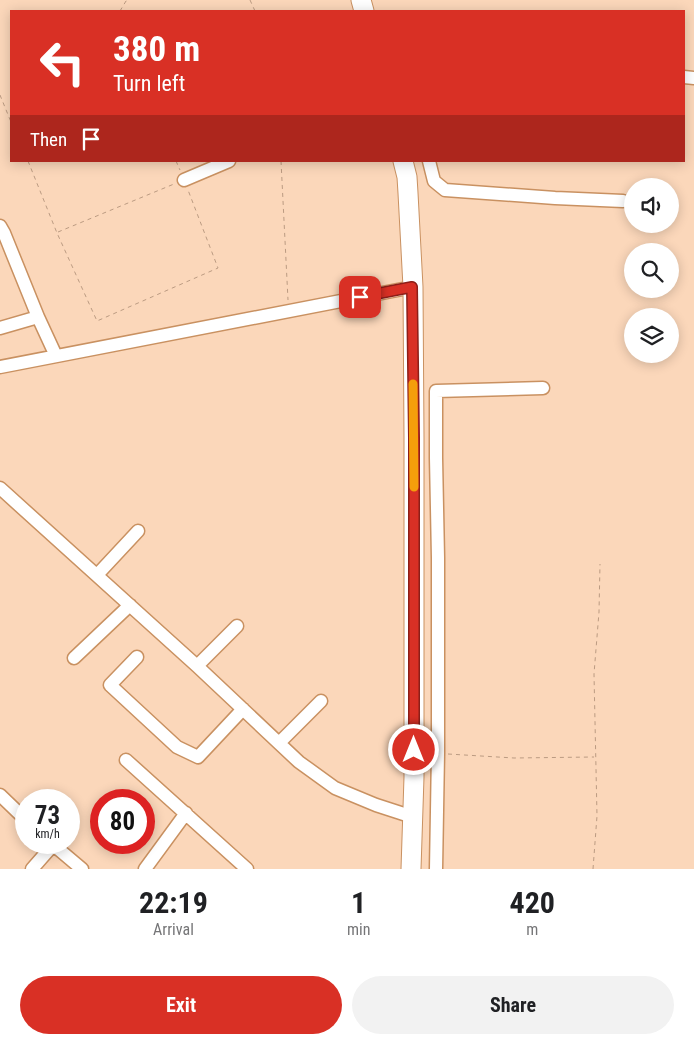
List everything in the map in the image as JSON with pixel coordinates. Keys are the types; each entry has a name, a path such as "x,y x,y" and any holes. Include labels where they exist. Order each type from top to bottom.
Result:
{"highway":[{"path":"403,162 407,177 412,287 414,438 413,817 411,869"}],"street":[{"path":"184,180 227,162"},
{"path":"429,162 434,181 445,190 623,201"},
{"path":"0,226 56,356"},
{"path":"0,367 412,287"},
{"path":"0,328 38,317"},
{"path":"436,869 438,558 436,391 543,388"},
{"path":"0,488 243,708 299,762 335,788 376,805 413,817"},
{"path":"97,575 138,531"},
{"path":"74,658 130,605"},
{"path":"197,666 237,626"},
{"path":"137,657 110,685 177,747 198,757 243,708"},
{"path":"279,743 321,701"},
{"path":"126,760 247,869"},
{"path":"2,800 15,811"},
{"path":"145,869 186,813"},
{"path":"32,869 44,854"},
{"path":"64,854 82,869"}],"path":[{"path":"121,10 126,1 129,0"},
{"path":"0,95 10,120"},
{"path":"28,162 57,233 97,321 218,268 176,162"},
{"path":"281,162 289,311"},
{"path":"57,233 184,180"},
{"path":"593,869 597,816 594,674 599,612 600,564"},
{"path":"438,753 514,758 595,757"}],"slow traffic":[{"path":"413,384 414,487"}],"route":[{"path":"360,297 412,287 414,750"}]}
